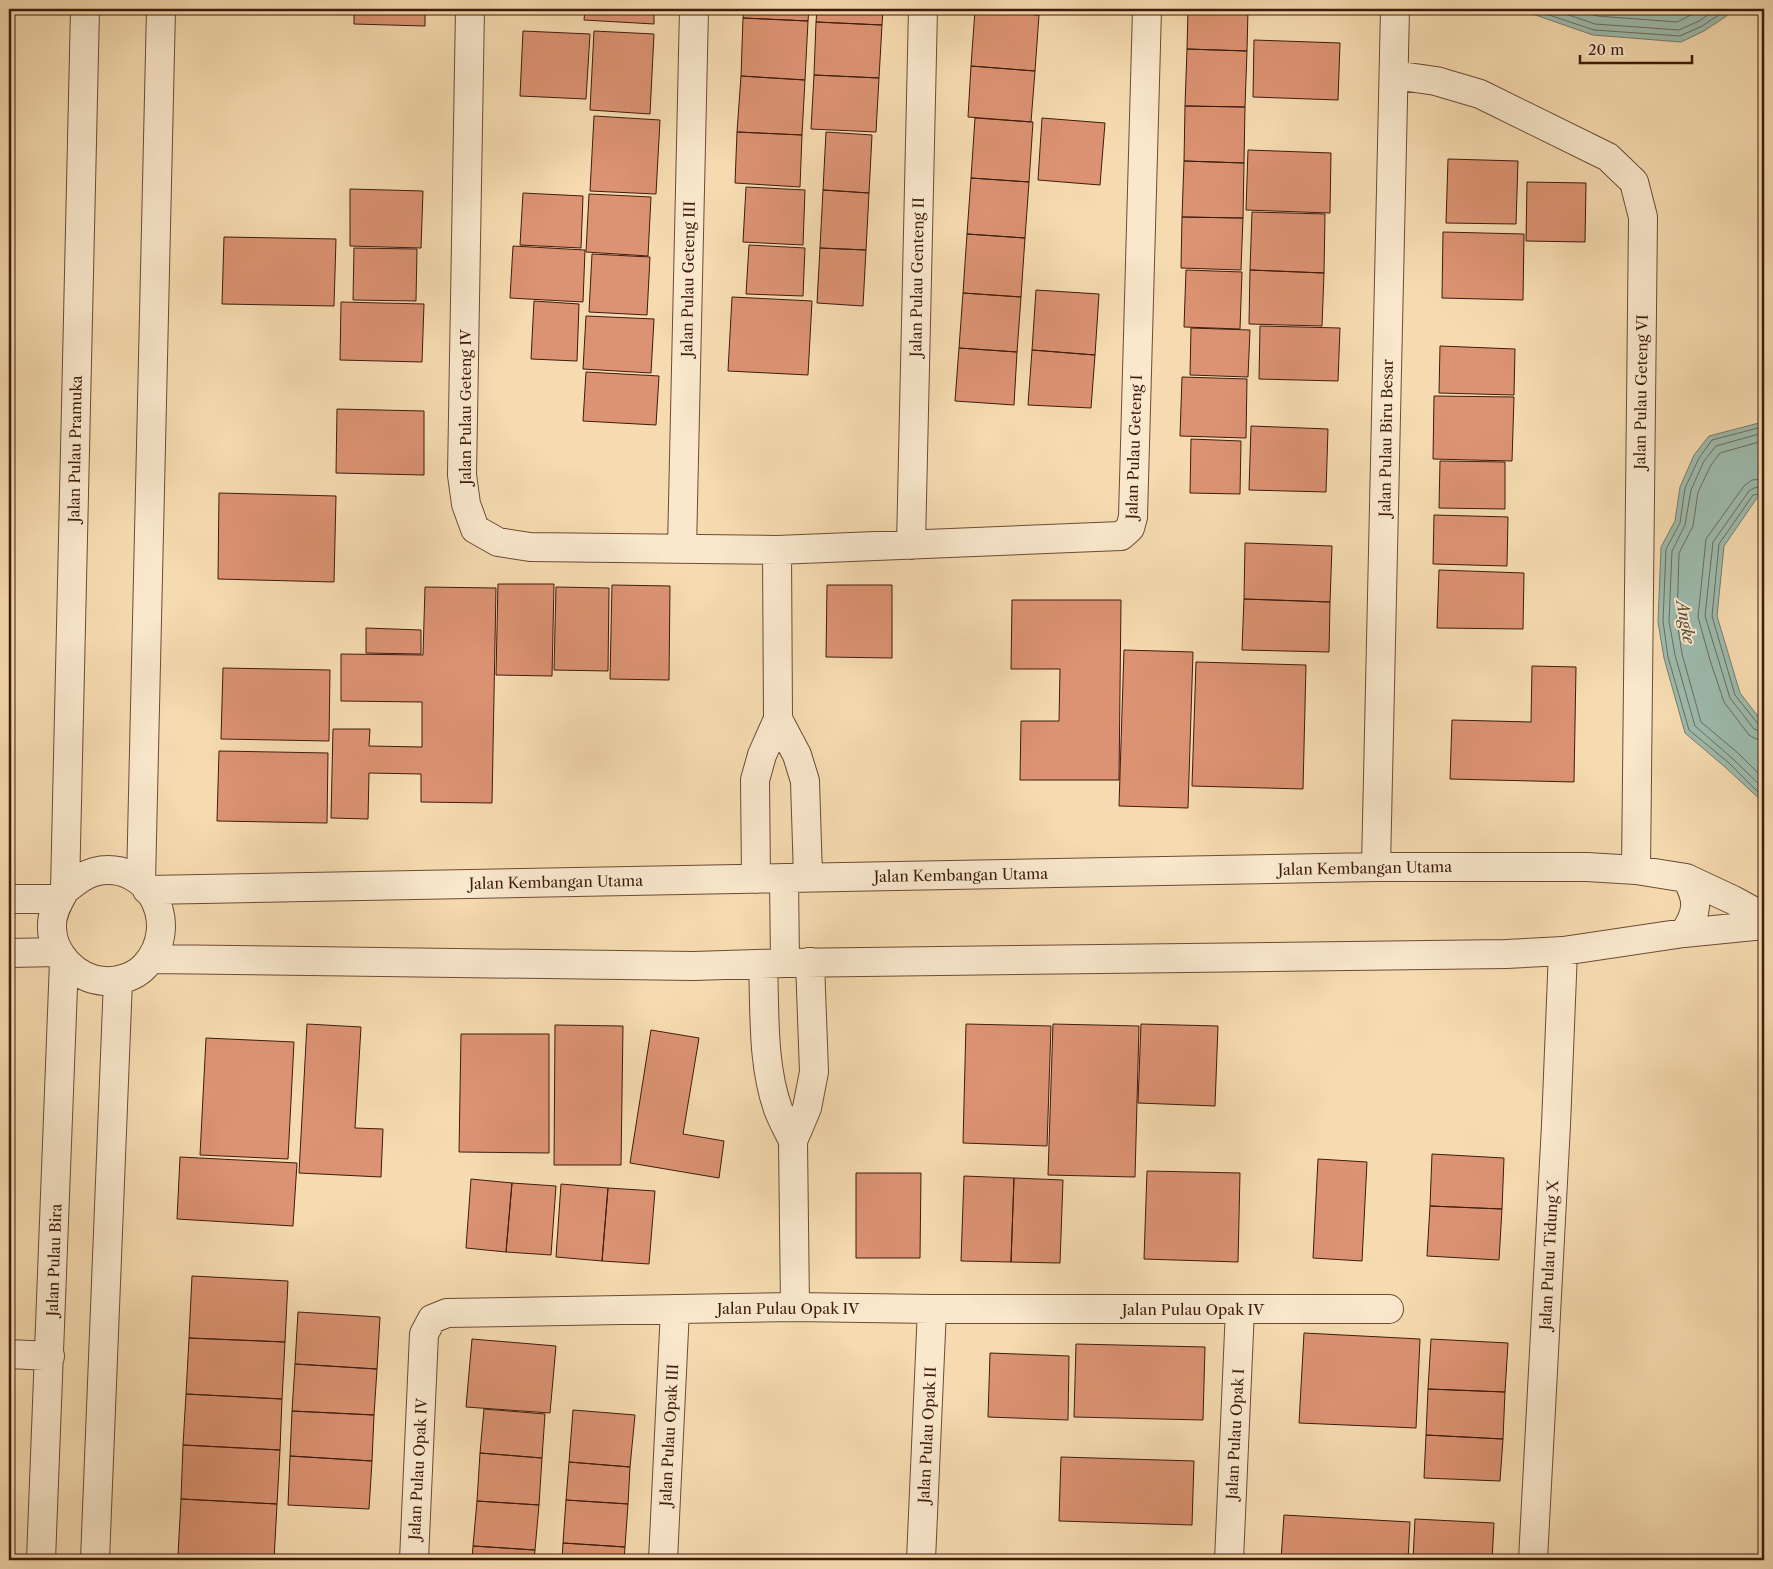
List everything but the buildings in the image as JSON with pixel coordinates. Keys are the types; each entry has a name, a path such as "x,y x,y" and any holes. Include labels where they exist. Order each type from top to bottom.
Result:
{"street":[{"name":"Jalan Pulau Pramuka","path":"62,895 85,9"},
{"path":"144,886 161,9"},
{"name":"Jalan Pulau Geteng IV","path":"470,9 462,475 466,504 475,528 498,542 530,547 777,550"},
{"name":"Jalan Pulau Geteng III","path":"682,549 694,9"},
{"name":"Jalan Pulau Genteng II","path":"911,545 923,9"},
{"name":"Jalan Pulau Geteng I","path":"777,550 1121,536 1130,528 1134,518 1148,9"},
{"name":"Jalan Pulau Biru Besar","path":"1376,867 1395,9"},
{"name":"Jalan Pulau Geteng VI","path":"1394,75 1436,81 1480,94 1608,157 1634,182 1643,217 1636,870"},
{"path":"756,879 755,780 762,755 778,719 777,550"},
{"path":"778,719 797,755 806,781 786,963 765,1034 769,1076 778,1110 793,1141"},
{"name":"Jalan Kembangan Utama","path":"144,886 756,879 1376,867 1587,867 1636,870 1686,878 1734,900 1764,917"},
{"path":"110,871 127,874 144,886 156,900 161,915 162,930 158,946 151,959 131,976 118,980 103,981 89,978 76,971 62,956 55,944 52,925 56,907 62,895 78,879 94,872 110,871"},
{"path":"1684,933 1692,920 1696,906 1694,891 1686,878"},
{"path":"9,899 62,895"},
{"path":"151,959 694,966 786,963 1506,954 1563,950 1684,933 1764,925"},
{"name":"Jalan Pulau Tidung X","path":"1533,1560 1556,1125 1563,950"},
{"path":"9,953 62,956"},
{"name":"Jalan Pulau Bira","path":"42,1560 62,956"},
{"path":"786,963 814,1072 807,1108 793,1141 795,1307"},
{"path":"95,1560 118,980"},
{"name":"Jalan Pulau Opak IV","path":"414,1560 424,1334 432,1319 447,1313 795,1307 932,1310 1389,1308"},
{"name":"Jalan Pulau Opak III","path":"664,1560 675,1309"},
{"name":"Jalan Pulau Opak I","path":"1229,1560 1240,1309"},
{"name":"Jalan Pulau Opak II","path":"921,1560 932,1310"},
{"path":"9,1354 50,1356"}],"water":[{"path":"1518,9 1737,9 1704,31 1681,42 1593,35"},
{"name":"Angke","path":"1759,423 1764,424 1764,497 1757,498 1724,546 1717,616 1740,693 1764,724 1764,803 1685,733 1664,658 1658,622 1661,547 1675,521 1680,487 1694,455 1709,436"}]}
